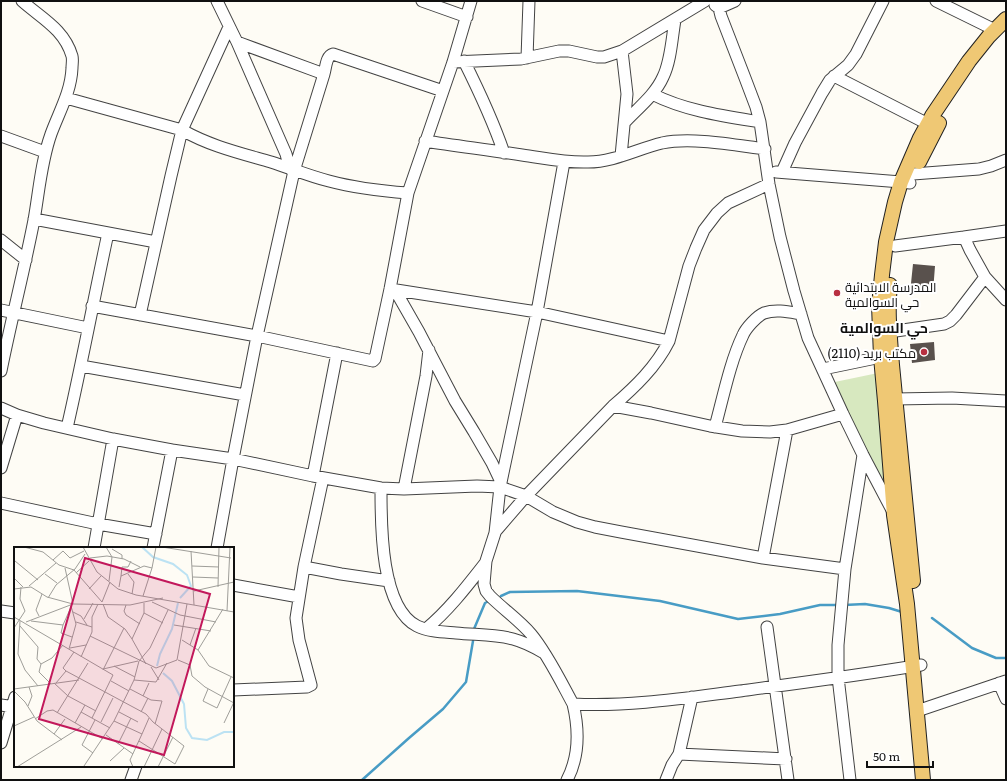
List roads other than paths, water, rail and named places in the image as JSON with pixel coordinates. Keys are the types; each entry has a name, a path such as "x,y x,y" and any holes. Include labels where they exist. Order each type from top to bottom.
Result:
{"main road":[{"path":"890,400 881,357 898,226 908,180 941,118 1000,31 1006,19"},
{"path":"923,780 921,710 917,666 907,604 884,332 879,305 886,242 908,180 920,138 969,61 1000,31"},
{"path":"921,710 932,780"}],"street":[{"path":"1,372 26,260 46,152 72,80 72,58 68,45 61,34 51,24 22,1"},
{"path":"217,1 237,42 292,170"},
{"path":"223,14 229,1"},
{"path":"422,1 466,17"},
{"path":"92,306 257,336 373,361 376,359 392,289 408,192 443,91 458,61 466,17 471,1"},
{"path":"527,58 529,1"},
{"path":"458,61 527,58 559,51 569,51 604,57 622,51 703,2 719,5 735,1"},
{"path":"782,172 820,97 834,76 848,65 856,54 883,1"},
{"path":"936,1 1000,31"},
{"path":"719,5 721,16 756,107 765,148 780,237 808,338 863,456 900,515"},
{"path":"625,122 652,94 664,76 669,58 675,20"},
{"path":"140,315 182,130 229,27"},
{"path":"237,42 324,74"},
{"path":"621,156 627,94 622,51"},
{"path":"217,547 245,395 292,170 329,56 333,54 443,91"},
{"path":"458,61 483,98 504,152"},
{"path":"834,76 928,124"},
{"path":"652,94 694,110 760,122"},
{"path":"66,98 182,130 213,145 329,181 392,192 408,192"},
{"path":"1,136 46,152"},
{"path":"425,141 564,162 590,162 621,156 662,143 678,141 720,143 765,148"},
{"path":"768,172 908,180 979,169 1006,160"},
{"path":"564,162 537,312 501,484 495,533 486,561 484,584 486,591 490,596 528,631 545,654 573,704 576,715 577,748 572,771 568,780"},
{"path":"495,533 526,496 654,366 670,341 696,248 704,230 717,213 728,203 770,184"},
{"path":"34,219 156,242"},
{"path":"895,246 1006,231"},
{"path":"67,428 108,233"},
{"path":"964,237 985,278 1006,300"},
{"path":"1,240 26,260"},
{"path":"884,332 950,322 985,278"},
{"path":"392,289 537,312 670,341"},
{"path":"392,289 420,332 455,401 492,463 501,484"},
{"path":"1,310 88,328"},
{"path":"715,427 736,350 744,334 752,323 764,314 776,311 801,314"},
{"path":"404,489 426,376 429,350"},
{"path":"234,690 307,687 311,685 298,640 296,618 336,353"},
{"path":"823,369 881,357"},
{"path":"81,366 245,395"},
{"path":"890,400 952,398 1006,401"},
{"path":"613,406 715,427 742,431 770,432 787,430 843,414"},
{"path":"1,408 17,415 44,423 113,439 233,459 318,477 381,488 404,489 501,484 526,496 553,512 577,522 621,532 763,558 845,569"},
{"path":"1,468 17,415"},
{"path":"763,558 787,430"},
{"path":"94,547 113,439"},
{"path":"153,547 172,450"},
{"path":"850,780 838,678 838,645 845,569 863,456"},
{"path":"381,488 381,529 386,571 399,608 409,619 416,625 426,629 456,633 503,636 515,639 526,643 545,654"},
{"path":"1,503 98,524 156,534"},
{"path":"426,629 437,620 474,578 486,561"},
{"path":"304,567 389,581"},
{"path":"234,585 299,597"},
{"path":"1,611 14,613"},
{"path":"767,627 788,780"},
{"path":"573,704 621,704 692,698 917,666"},
{"path":"921,710 1002,682 1006,698"},
{"path":"666,780 672,765 679,754 692,698"},
{"path":"1,743 11,704"},
{"path":"679,754 786,759"},
{"path":"131,780 136,767"}],"waterway":[{"path":"501,596 510,592 577,591 660,601 738,619 780,614 820,605 839,605"},
{"path":"474,629 485,603 487,602"},
{"path":"844,605 865,604 902,612"},
{"path":"932,618 972,648 996,658 1006,658"},
{"path":"362,780 443,709 466,682 473,641"}],"place":[{"name":"المدرسة الابتدائية حي السوالمية","path":"837,293"},
{"name":"مكتب بريد (2110)","path":"924,352"}],"district":[{"name":"حي السوالمية","path":"884,327"}]}
